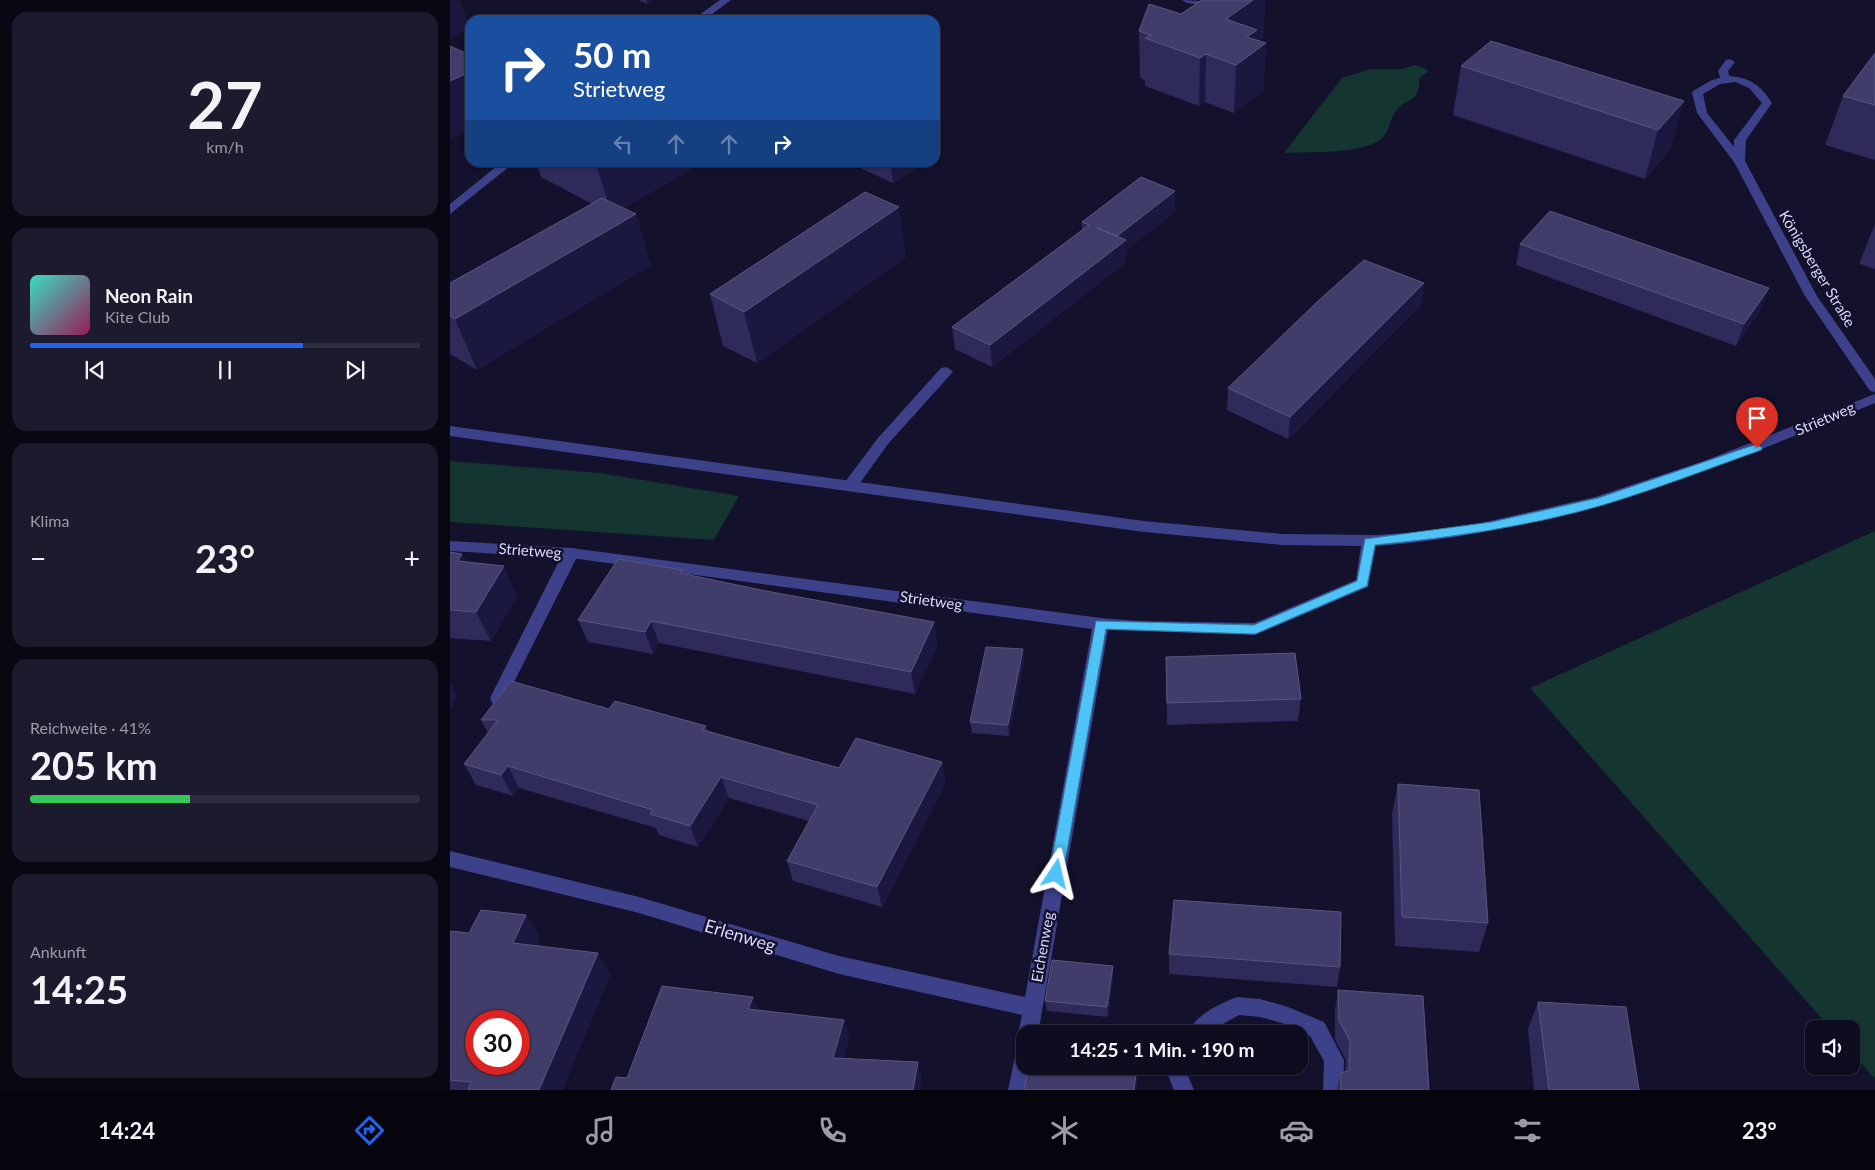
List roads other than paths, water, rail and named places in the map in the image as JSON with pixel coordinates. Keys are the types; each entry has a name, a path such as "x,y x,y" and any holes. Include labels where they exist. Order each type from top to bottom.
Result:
{"street":[{"path":"704,15 726,0"},
{"path":"1187,0 1236,6 1245,3 1246,0"},
{"path":"1730,62 1723,71 1725,78 1746,81 1761,91 1767,103 1740,140 1739,161"},
{"name":"Königsberger Straße","path":"1725,78 1708,84 1697,93 1702,113 1739,161 1810,296 1875,388"},
{"path":"450,210 504,167"},
{"path":"850,486 883,441 946,371"},
{"name":"Strietweg","path":"450,431 850,486 967,505 1198,533 1291,540 1370,542 1492,526 1600,502 1757,448 1875,398"},
{"name":"Strietweg","path":"450,546 571,553 1101,624 1255,629 1363,583 1370,542"},
{"path":"498,698 571,553"},
{"name":"Eichenweg","path":"1029,1025 1101,624"},
{"name":"Erlenweg","path":"450,859 639,905 839,965 1032,1008"},
{"path":"1206,1025 1214,1018 1237,1006 1260,1008 1288,1016 1317,1029 1334,1060 1332,1090"},
{"path":"1018,1090 1021,1075"},
{"path":"1178,1075 1184,1090"}]}
